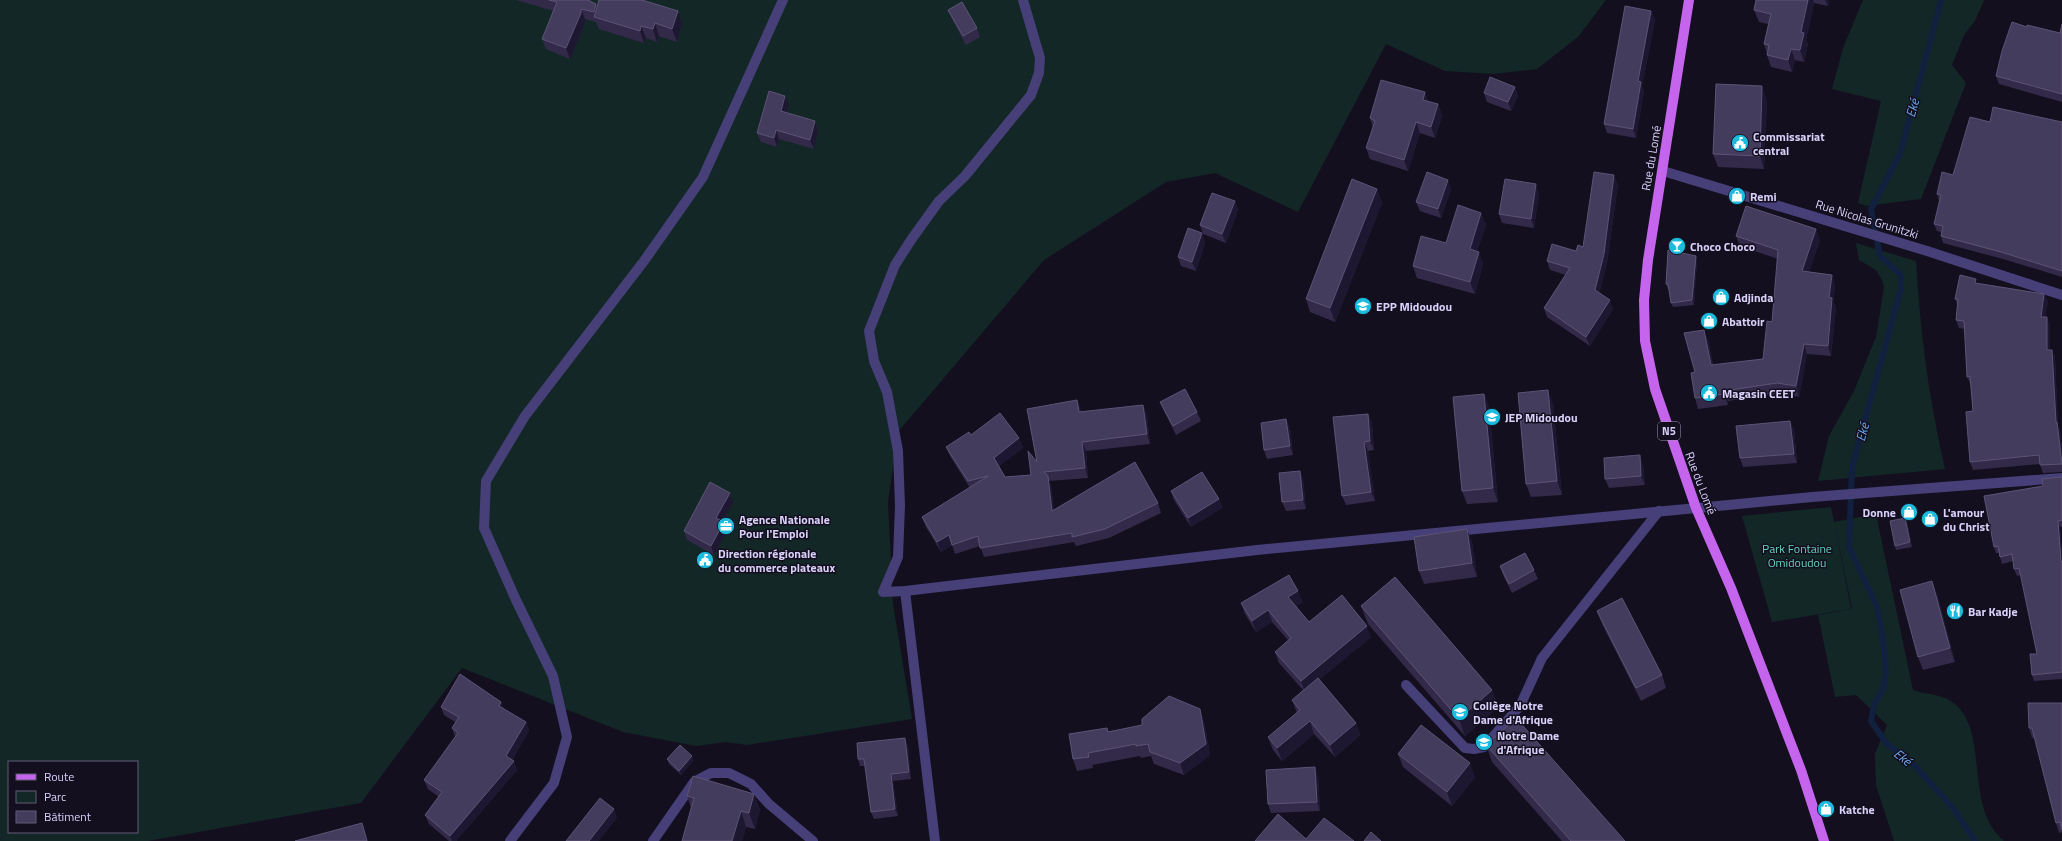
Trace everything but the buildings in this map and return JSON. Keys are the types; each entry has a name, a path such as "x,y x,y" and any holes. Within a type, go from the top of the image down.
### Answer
{"main road":[{"name":"Rue du Lomé","path":"1690,0 1648,260 1644,300 1645,341 1655,390 1696,508 1731,588 1800,770 1824,841"}],"street":[{"path":"510,841 554,783 567,737 553,676 516,600 484,528 486,481 525,416 644,262 703,177 783,0"},
{"path":"1023,0 1040,58 1039,74 1031,95 965,176 939,201 911,240 895,265 869,331 874,361 887,392 898,451 900,506 898,557 883,592 905,591 1257,550 1828,495 2062,478"},
{"name":"Rue Nicolas Grunitzki","path":"1663,171 2062,295"},
{"path":"1406,685 1465,748 1474,749 1484,747 1520,706 1542,658 1659,512"},
{"path":"905,591 935,841"},
{"path":"653,841 694,782 711,773 729,773 750,784 769,804 813,841"}],"green space":[{"path":"0,0 1606,0 1578,37 1537,69 1494,74 1445,71 1386,44 1298,212 1215,173 1166,182 1044,260 898,432 888,502 893,604 912,719 747,745 726,742 696,746 623,732 462,668 361,803 148,841 0,841"},
{"path":"1863,0 1984,0 1975,21 1964,35 1952,65 1966,83 1921,199 1866,206 1858,203 1881,101 1832,89 1843,48"},
{"path":"1856,243 1916,261 1926,365 1934,417 1945,469 1818,481 1829,436 1854,391 1876,337 1884,287 1876,270 1859,260"},
{"name":"Park Fontaine Omidoudou","path":"1831,507 1834,522 1876,514 1913,690 1945,698 1962,712 1970,728 1983,807 1991,826 2004,841 1894,841 1876,785 1875,754 1887,725 1856,695 1835,697 1818,615 1852,609 1835,525 1851,609 1772,622 1742,516"}],"waterway":[{"name":"Eké","path":"1941,0 1900,154 1871,209 1880,256 1901,275 1901,289 1852,467 1849,547 1877,607 1883,640 1886,673 1883,689 1874,705 1871,721 1887,744 1914,765 1953,808 1975,841"}],"place":[{"name":"Commissariat central","path":"1740,143"},
{"name":"Remi","path":"1737,196"},
{"name":"Choco Choco","path":"1677,246"},
{"name":"Adjinda","path":"1721,297"},
{"name":"EPP Midoudou","path":"1363,306"},
{"name":"Abattoir","path":"1709,321"},
{"name":"Magasin CEET","path":"1709,393"},
{"name":"JEP Midoudou","path":"1492,417"},
{"name":"Donne","path":"1909,512"},
{"name":"L'amour du Christ","path":"1930,519"},
{"name":"Agence Nationale Pour l'Emploi","path":"726,526"},
{"name":"Direction régionale du commerce plateaux","path":"705,560"},
{"name":"Bar Kadje","path":"1955,611"},
{"name":"Collège Notre Dame d'Afrique","path":"1460,712"},
{"name":"Notre Dame d'Afrique","path":"1484,742"},
{"name":"Katche","path":"1826,809"}]}
